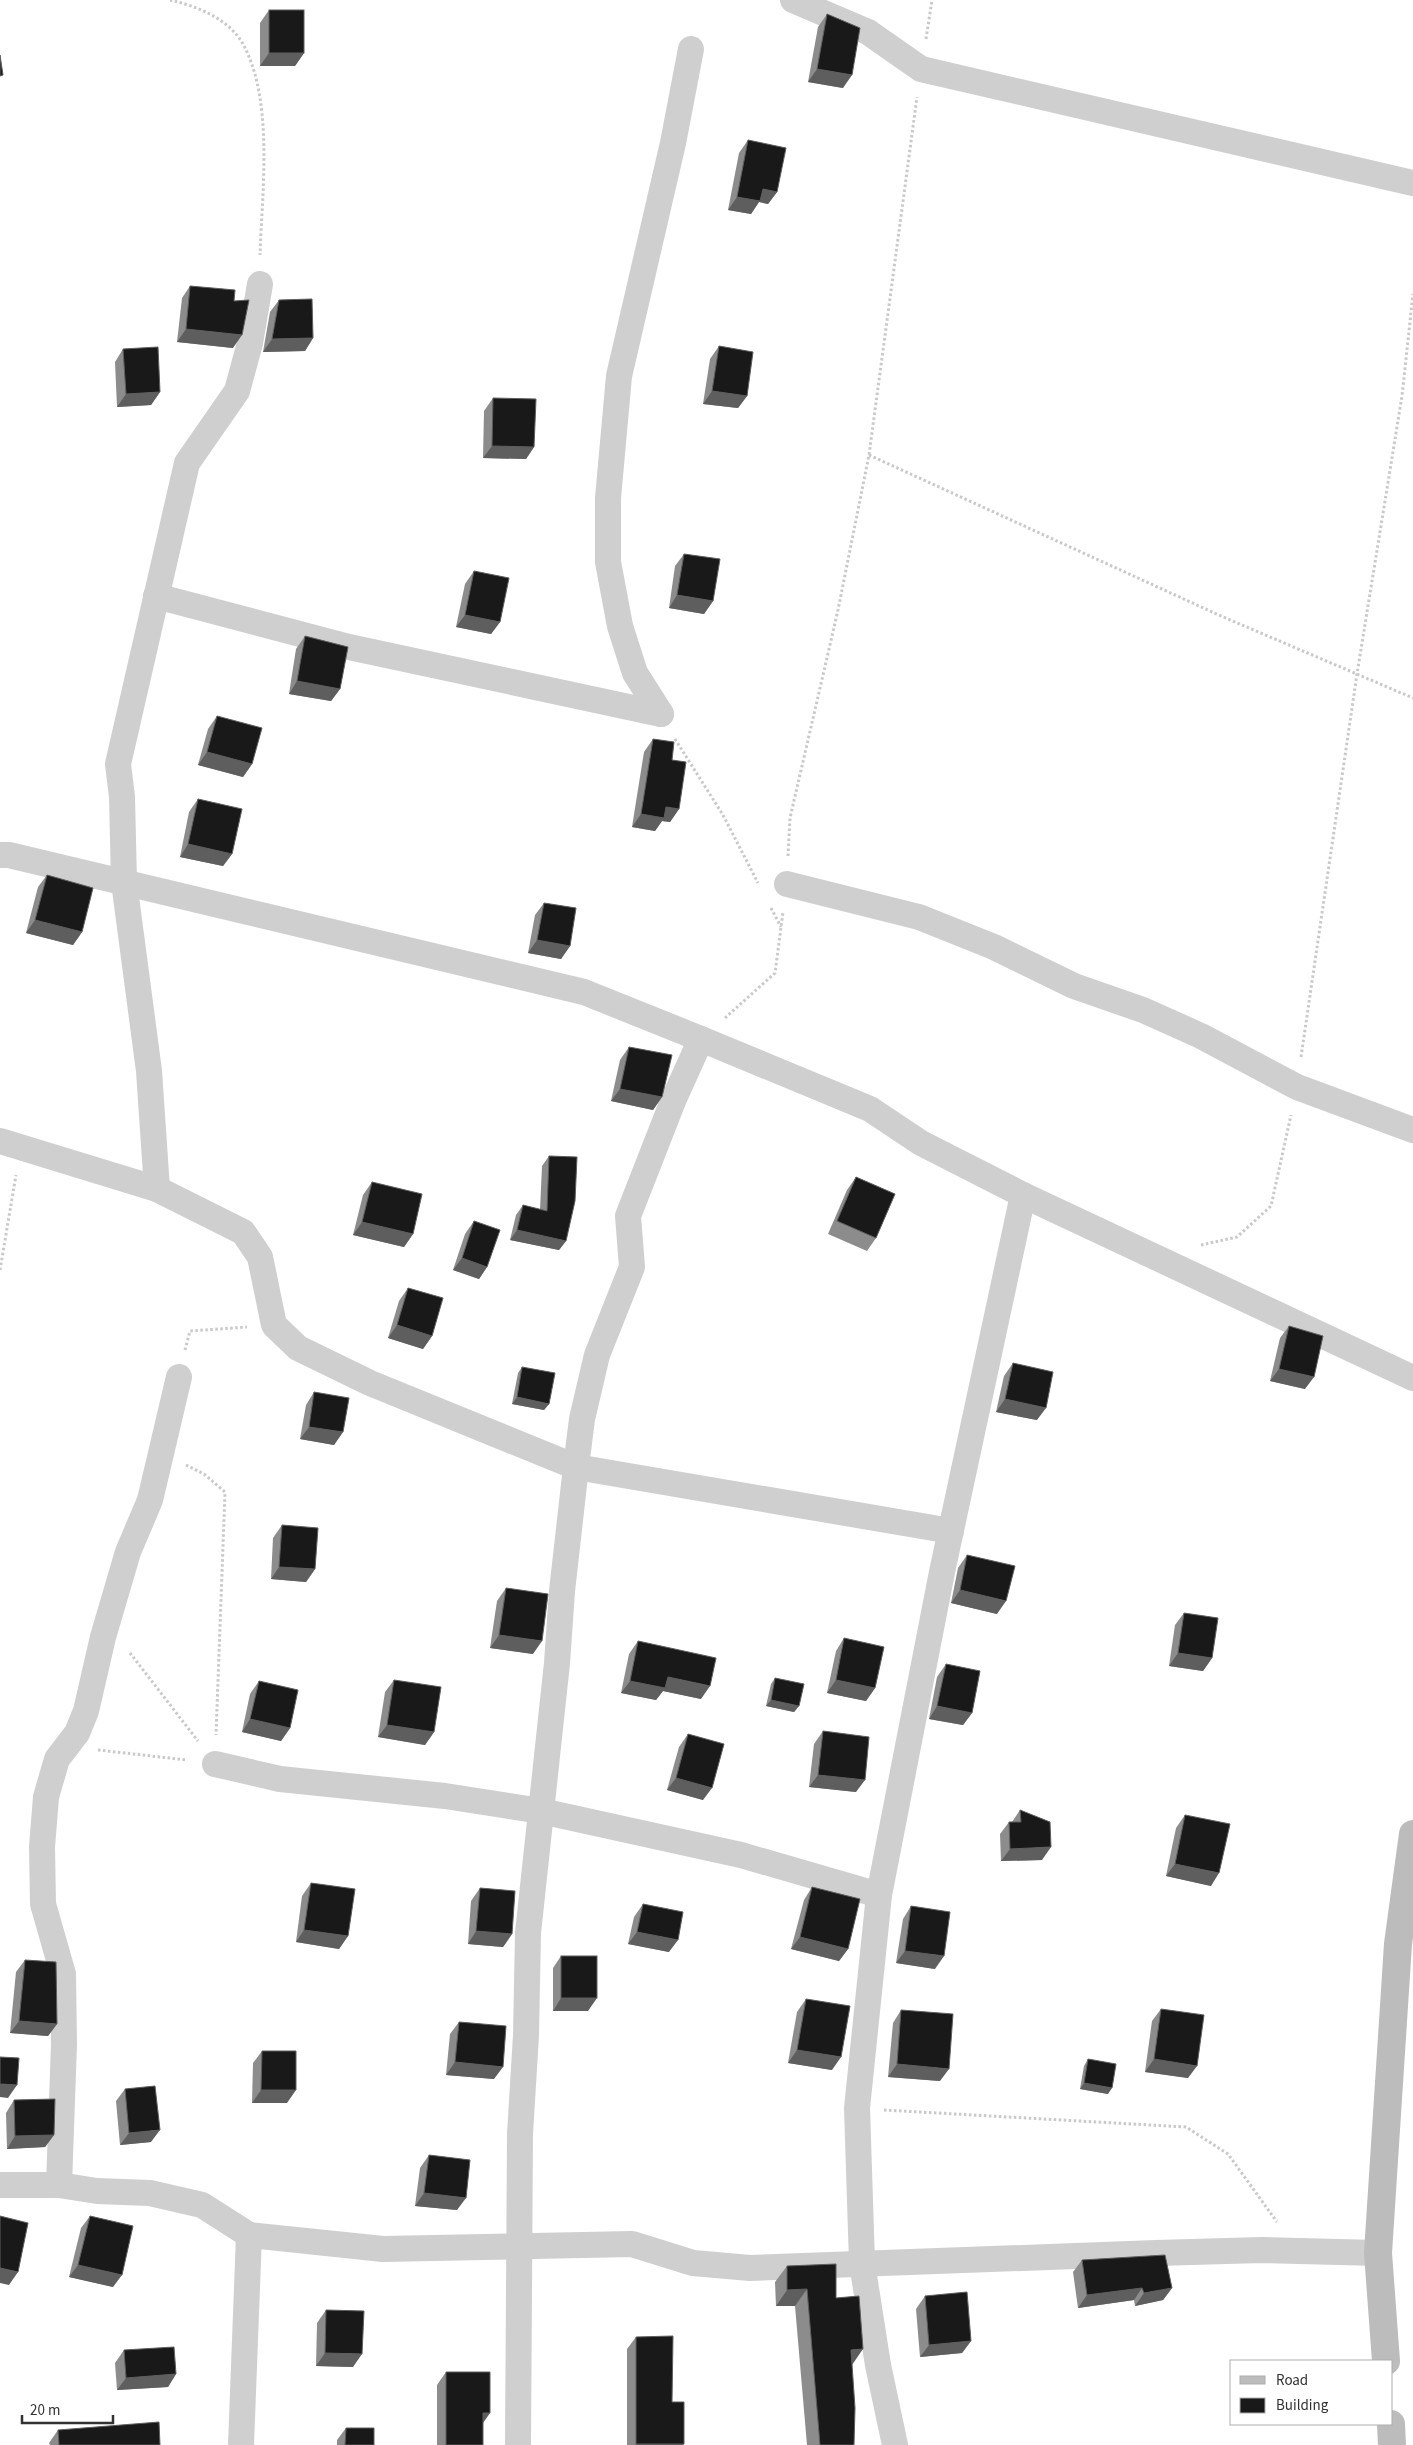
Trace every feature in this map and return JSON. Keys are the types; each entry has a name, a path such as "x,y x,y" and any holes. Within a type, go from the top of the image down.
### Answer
{"main road":[{"path":"1386,2360 1378,2253 1398,1944 1413,1834"},
{"path":"1390,2425 1392,2445"}],"street":[{"path":"793,0 868,32 921,69 1413,183"},
{"path":"661,714 635,673 620,626 608,562 608,498 619,376 672,143 691,49"},
{"path":"157,1189 149,1071 124,882 122,796 118,764 186,463 237,391 250,343 260,284"},
{"path":"156,596 349,647 661,714"},
{"path":"0,855 9,855 584,992 702,1038 870,1109 921,1143 1023,1195 1413,1378"},
{"path":"787,884 919,917 994,947 1074,986 1144,1010 1201,1036 1297,1087 1413,1130"},
{"path":"518,2445 520,2134 526,2035 528,1933 582,1419 597,1355 632,1267 628,1216 669,1110 702,1038"},
{"path":"10,1144 157,1189 242,1232 260,1258 274,1325 298,1348 370,1383 576,1467 951,1530"},
{"path":"895,2445 878,2365 862,2263 857,2108 878,1895 951,1530 1023,1195"},
{"path":"59,2185 64,2044 63,1974 43,1904 42,1847 46,1797 57,1759 77,1733 86,1711 107,1623 128,1552 150,1500 179,1377"},
{"path":"215,1764 280,1779 445,1796 541,1811 741,1855 878,1895"},
{"path":"0,2186 59,2185 97,2191 150,2193 202,2205 249,2235 383,2249 520,2244 632,2244 693,2263 750,2268 1156,2253 1298,2251 1378,2253"},
{"path":"241,2445 249,2235"}],"path":[{"path":"170,0 192,5 223,22 243,43 252,66 263,113 260,284"},
{"path":"702,1038 775,973 787,884 790,818 838,610 869,455 932,0"},
{"path":"1200,1246 1237,1237 1271,1206 1297,1087 1357,674 1402,396 1413,294"},
{"path":"869,455 1221,616 1413,698"},
{"path":"661,714 723,815 759,884"},
{"path":"768,902 781,928"},
{"path":"0,1270 10,1144"},
{"path":"179,1377 190,1331 274,1325"},
{"path":"162,1452 204,1474 225,1492 215,1764"},
{"path":"107,1623 215,1764"},
{"path":"66,1747 215,1764"},
{"path":"857,2108 1186,2127 1228,2154 1298,2251"}],"building":[{"path":"269,10 304,10 304,53 269,53"},
{"path":"827,14 860,28 852,75 817,69"},
{"path":"0,55 3,75 0,76"},
{"path":"748,140 786,148 777,192 763,189 760,201 737,197"},
{"path":"190,286 235,290 234,301 249,300 242,335 186,329"},
{"path":"312,299 313,338 272,339 279,300"},
{"path":"719,346 753,352 747,396 712,391"},
{"path":"158,347 160,392 126,394 123,349"},
{"path":"493,398 536,399 534,447 492,446"},
{"path":"684,554 720,559 713,601 677,595"},
{"path":"474,571 509,578 500,622 465,615"},
{"path":"305,636 348,647 340,689 297,681"},
{"path":"217,716 262,728 252,764 207,752"},
{"path":"653,739 674,742 672,760 686,762 679,809 666,807 664,818 641,814"},
{"path":"198,799 242,809 232,854 188,844"},
{"path":"47,875 93,888 82,932 35,920"},
{"path":"544,903 576,908 570,946 537,940"},
{"path":"629,1047 672,1055 662,1097 620,1089"},
{"path":"549,1156 577,1157 575,1201 566,1241 517,1230 523,1205 547,1211"},
{"path":"856,1177 895,1194 876,1238 837,1221"},
{"path":"372,1182 422,1194 413,1234 362,1222"},
{"path":"474,1221 500,1230 487,1267 462,1258"},
{"path":"408,1288 443,1298 432,1336 397,1325"},
{"path":"1289,1326 1323,1336 1314,1377 1279,1369"},
{"path":"1013,1363 1053,1372 1046,1408 1005,1399"},
{"path":"522,1367 555,1373 549,1404 517,1397"},
{"path":"314,1392 349,1398 343,1432 309,1427"},
{"path":"282,1525 318,1528 315,1569 279,1567"},
{"path":"967,1555 1015,1566 1006,1601 960,1590"},
{"path":"506,1588 548,1594 542,1641 499,1635"},
{"path":"1184,1613 1218,1618 1212,1658 1178,1653"},
{"path":"844,1638 884,1647 875,1688 836,1680"},
{"path":"638,1641 716,1658 710,1686 668,1677 665,1688 630,1681"},
{"path":"946,1664 980,1671 972,1713 937,1706"},
{"path":"775,1678 804,1684 799,1706 771,1700"},
{"path":"394,1680 441,1687 434,1732 387,1725"},
{"path":"259,1681 298,1690 290,1728 250,1719"},
{"path":"823,1731 869,1737 865,1780 818,1775"},
{"path":"688,1734 724,1744 712,1788 676,1778"},
{"path":"1020,1810 1050,1822 1051,1847 1010,1849 1009,1822 1021,1822"},
{"path":"1185,1815 1230,1824 1219,1873 1175,1864"},
{"path":"311,1883 355,1889 348,1936 304,1930"},
{"path":"812,1887 860,1899 848,1949 800,1937"},
{"path":"480,1888 515,1891 512,1934 476,1931"},
{"path":"643,1904 683,1912 678,1940 637,1932"},
{"path":"911,1906 950,1912 944,1956 905,1951"},
{"path":"561,1956 597,1956 597,1998 561,1998"},
{"path":"25,1960 56,1962 57,2024 19,2021"},
{"path":"806,1999 850,2006 841,2057 797,2050"},
{"path":"1161,2009 1204,2015 1197,2066 1154,2059"},
{"path":"901,2010 953,2014 949,2069 897,2064"},
{"path":"459,2022 506,2026 503,2067 455,2062"},
{"path":"262,2051 296,2051 296,2090 261,2090"},
{"path":"0,2057 19,2058 17,2085 0,2084"},
{"path":"1088,2059 1116,2064 1112,2088 1084,2083"},
{"path":"155,2086 160,2130 129,2133 125,2089"},
{"path":"55,2099 54,2135 15,2136 14,2100"},
{"path":"429,2155 470,2160 466,2198 424,2193"},
{"path":"0,2216 28,2223 18,2272 0,2268"},
{"path":"90,2216 133,2226 122,2275 78,2265"},
{"path":"1165,2255 1172,2288 1144,2293 1142,2288 1087,2295 1082,2260"},
{"path":"836,2264 836,2298 859,2296 863,2349 851,2350 855,2408 854,2445 820,2445 807,2289 787,2290 787,2266"},
{"path":"967,2292 971,2341 929,2345 925,2296"},
{"path":"326,2310 364,2311 362,2354 325,2353"},
{"path":"673,2336 672,2402 684,2402 684,2444 636,2444 636,2337"},
{"path":"174,2347 176,2374 126,2378 124,2350"},
{"path":"446,2372 490,2372 490,2413 483,2413 483,2445 446,2445"},
{"path":"159,2422 160,2445 59,2445 58,2430"},
{"path":"346,2428 374,2428 374,2445 345,2445"}]}
